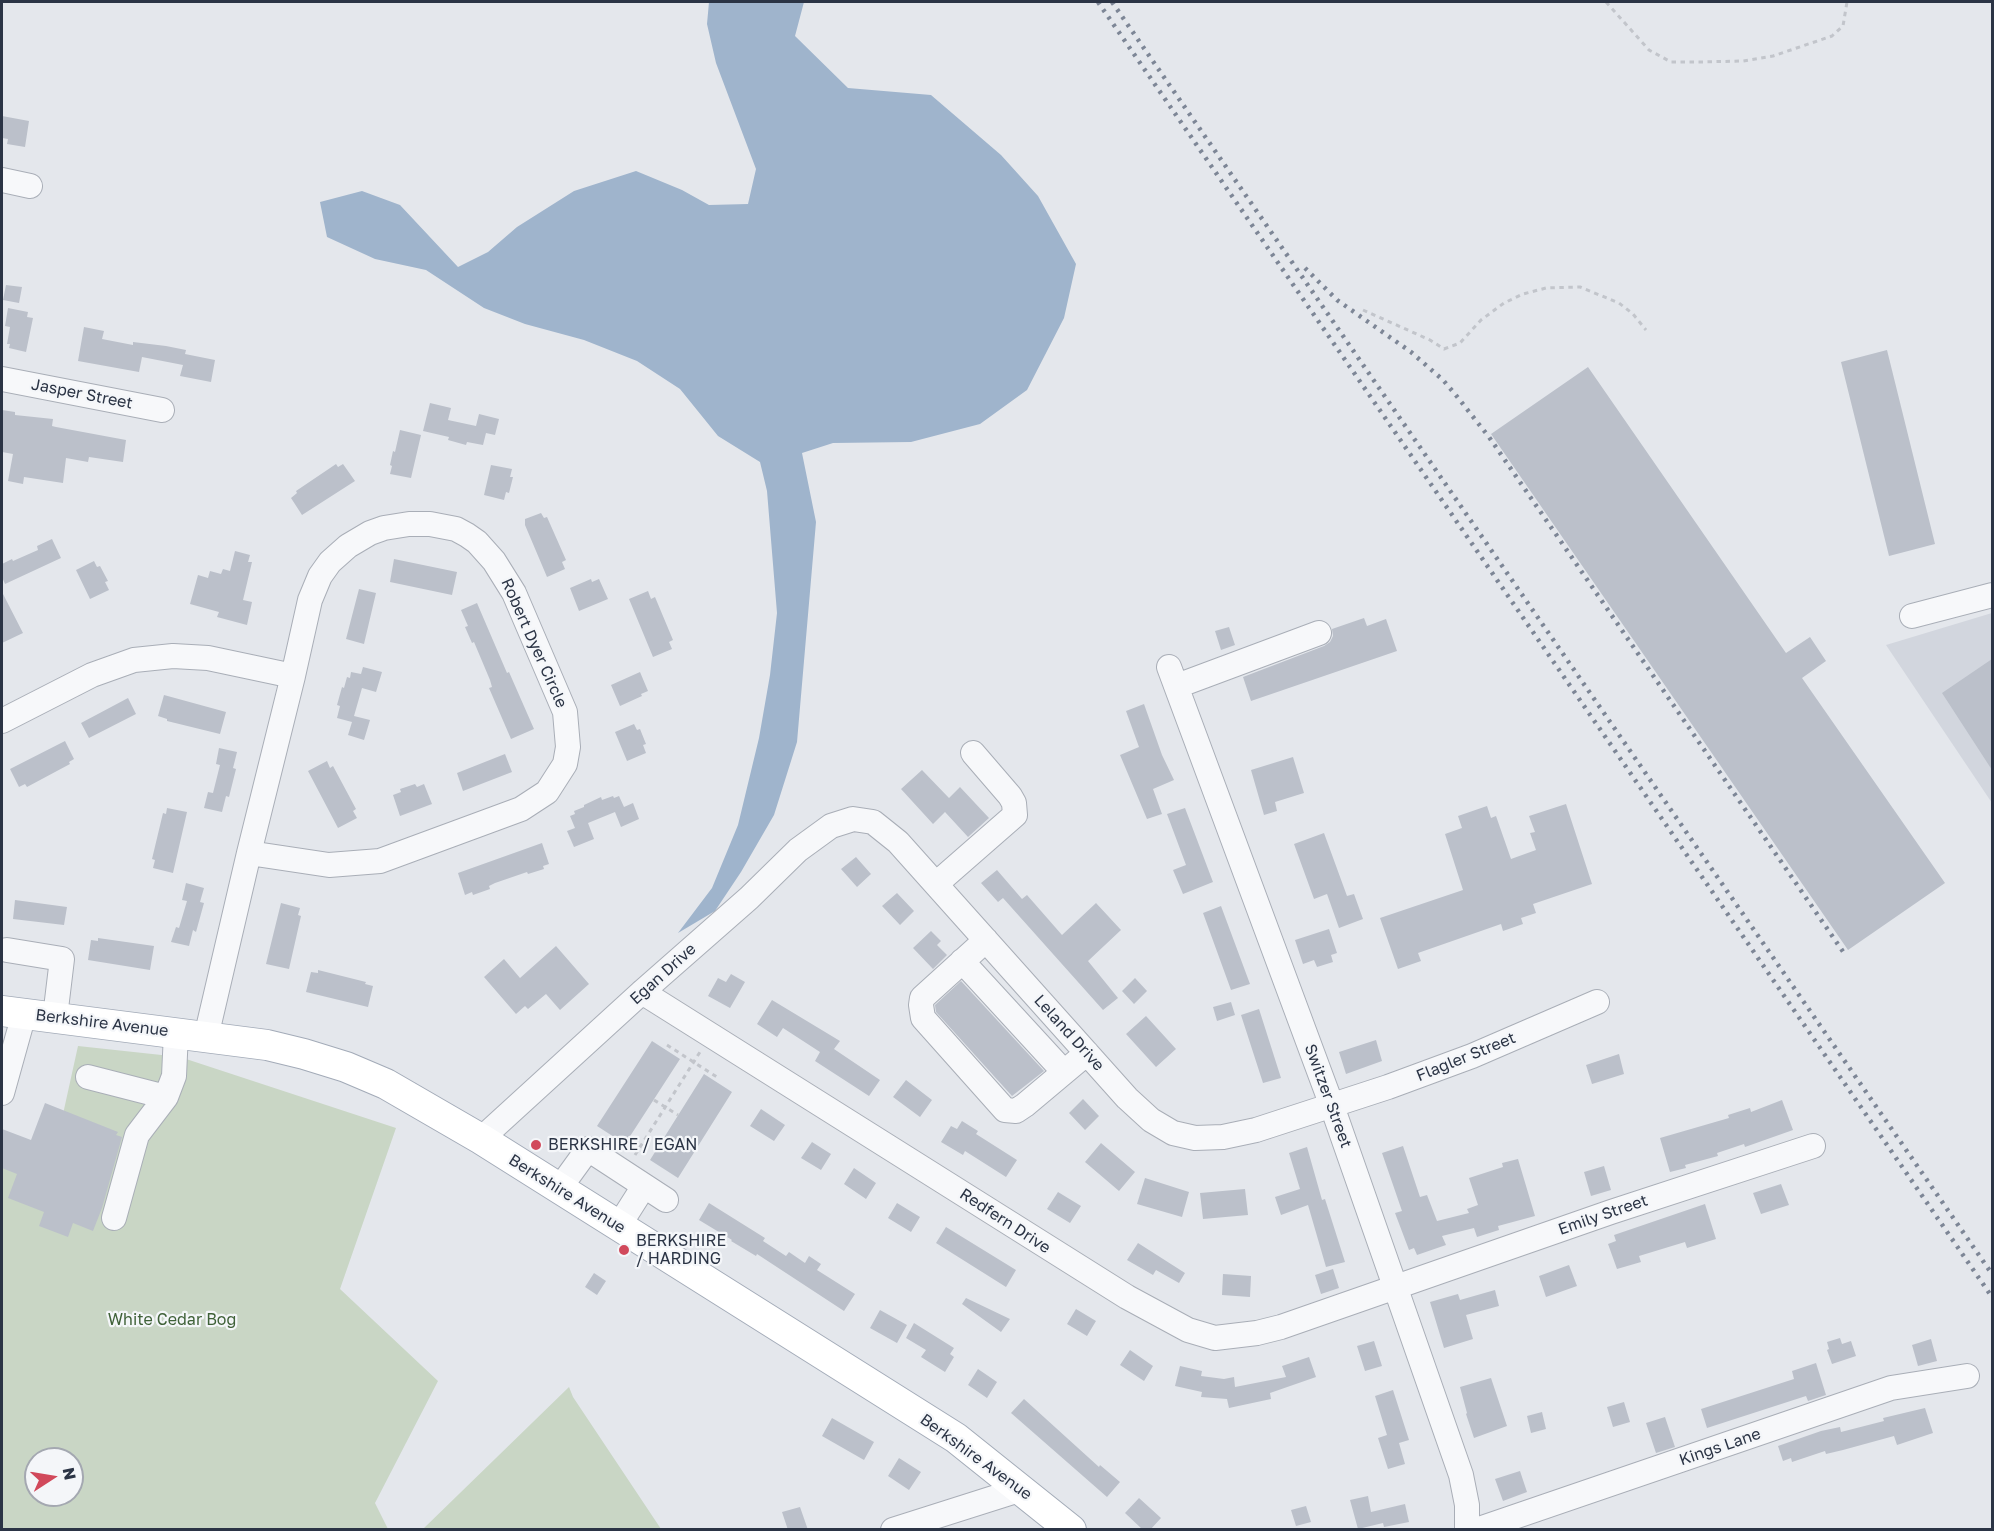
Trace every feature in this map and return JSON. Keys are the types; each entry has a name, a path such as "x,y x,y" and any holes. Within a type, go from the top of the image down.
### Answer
{"main road":[{"name":"Berkshire Avenue","path":"13,1012 267,1045 346,1067 386,1084 481,1140 956,1438 1022,1489 1062,1527"}],"street":[{"path":"2,180 30,186"},
{"name":"Jasper Street","path":"2,379 162,410"},
{"name":"Robert Dyer Circle","path":"206,1037 249,853 293,676 310,600 320,576 339,554 357,539 398,525 430,524 456,529 472,538 486,551 514,593 565,712 568,747 565,764 547,792 521,809 380,861 329,865 249,853"},
{"path":"1912,616 1992,596"},
{"name":"Switzer Street","path":"1319,633 1173,677 1332,1106 1461,1475 1467,1505 1467,1530"},
{"path":"2,721 92,675 134,660 173,656 208,658 293,676"},
{"path":"936,884 1015,815 1014,803 1010,796 973,753"},
{"name":"Leland Drive","path":"853,819 873,822 898,842 1127,1098 1150,1120 1173,1133 1184,1136 1223,1137 1256,1130 1332,1106"},
{"name":"Egan Drive","path":"481,1140 642,992 749,898 798,850 831,826 853,819"},
{"path":"986,940 922,998 921,1005 923,1017 1005,1110 1016,1111 1087,1053"},
{"path":"7,950 62,959 55,1017"},
{"path":"962,961 1064,1072"},
{"name":"Redfern Drive","path":"642,992 1069,1262 1188,1330 1215,1338 1257,1333 1395,1288"},
{"name":"Flagler Street","path":"1332,1106 1472,1056 1597,1002"},
{"path":"2,1093 13,1012"},
{"path":"114,1218 137,1135 166,1097 174,1076 176,1033"},
{"path":"88,1077 166,1097"},
{"name":"Emily Street","path":"1395,1288 1611,1212 1813,1146"},
{"path":"559,1189 588,1149 666,1200"},
{"path":"618,1227 644,1186"},
{"name":"Kings Lane","path":"1476,1530 1891,1388 1967,1377"},
{"path":"893,1530 1022,1489"}],"path":[{"path":"1606,2 1649,50 1671,62 1743,62 1773,56 1832,36 1843,26 1847,2"},
{"path":"1363,310 1420,335 1444,349 1460,343 1481,320 1504,303 1523,294 1546,288 1580,287 1619,303 1633,314 1646,330"},
{"path":"634,1156 711,1035"},
{"path":"667,1045 720,1079"},
{"path":"654,1100 678,1115"}],"shaded area":[{"path":"1992,613 1992,803 1886,645"}],"green space":[{"name":"White Cedar Bog","path":"78,1046 180,1057 396,1128 340,1289 438,1381 375,1503 388,1529 2,1529 2,1155 52,1164"},
{"path":"569,1387 573,1397 661,1529 423,1529"}],"water":[{"path":"709,2 804,2 795,36 848,88 931,95 1001,155 1038,196 1076,264 1064,318 1027,390 980,424 911,442 833,443 802,453 816,522 797,742 774,815 741,872 715,911 678,933 712,888 738,825 759,738 770,675 777,613 767,491 760,462 718,436 680,389 637,361 584,340 525,324 484,308 426,270 375,259 327,237 320,202 362,191 400,205 458,267 488,252 517,227 574,191 636,171 682,190 709,205 748,204 756,169 716,63 707,24"}],"building":[{"path":"2,116 29,121 25,147 7,144 8,139 2,138"},
{"path":"6,285 22,287 19,303 3,300"},
{"path":"8,308 28,312 27,317 33,318 26,352 9,348 10,344 7,344 10,327 5,326"},
{"path":"84,327 104,331 102,339 133,345 133,342 166,346 186,350 185,354 215,360 211,382 180,376 183,365 142,357 139,372 78,361"},
{"path":"1887,350 1935,544 1889,556 1841,362"},
{"path":"1588,367 1786,653 1810,637 1826,661 1802,678 1945,883 1848,950 1491,434"},
{"path":"430,403 451,408 448,420 476,426 479,414 499,419 495,435 486,433 483,445 467,442 466,445 448,440 449,437 423,431"},
{"path":"2,410 15,412 15,415 53,419 52,426 56,427 126,440 123,462 89,457 88,462 66,458 63,483 24,477 23,484 8,481 13,454 2,452"},
{"path":"400,430 421,435 411,478 390,474 393,451 395,452"},
{"path":"336,464 338,467 343,464 355,481 302,515 291,498 297,493 296,491"},
{"path":"491,465 512,469 510,477 513,477 509,493 506,492 504,500 484,495"},
{"path":"541,513 544,518 547,517 566,560 562,562 565,569 547,577 525,525 525,519"},
{"path":"52,539 61,558 5,584 2,577 2,564 38,550 37,546"},
{"path":"235,551 250,555 248,562 252,562 243,600 252,602 247,625 217,617 219,612 190,604 198,575 208,578 210,571 221,574 223,569 230,571"},
{"path":"394,559 457,572 452,595 390,582"},
{"path":"94,561 97,567 100,566 108,581 105,582 109,590 90,599 76,570"},
{"path":"591,579 592,582 599,579 608,599 579,611 570,588"},
{"path":"359,589 376,593 364,644 346,639"},
{"path":"648,591 651,599 655,597 673,640 669,642 672,649 653,657 629,599"},
{"path":"2,592 23,633 2,643"},
{"path":"477,603 534,729 511,739 489,688 492,687 490,680 465,627 468,626 461,610"},
{"path":"1364,618 1367,626 1386,619 1397,651 1251,701 1243,677 1324,646 1333,636 1332,629"},
{"path":"1229,627 1235,645 1221,650 1215,631"},
{"path":"1992,659 1992,770 1942,693"},
{"path":"363,667 382,672 376,692 362,688 354,716 370,720 364,740 348,735 352,722 337,718 340,706 337,705 347,677 350,678 351,672 361,674"},
{"path":"640,672 648,691 620,706 611,685"},
{"path":"164,695 226,712 220,734 167,721 158,716"},
{"path":"128,698 136,714 89,738 81,723"},
{"path":"1144,704 1162,755 1174,780 1153,789 1162,814 1147,819 1120,755 1139,747 1126,711"},
{"path":"634,724 637,730 640,729 646,744 643,745 646,753 627,761 615,732"},
{"path":"65,741 74,759 69,762 70,764 27,787 25,784 19,787 10,769"},
{"path":"219,748 237,752 233,768 236,769 229,797 226,796 222,812 204,808 208,792 213,793 220,765 216,764"},
{"path":"505,754 512,772 463,791 457,773"},
{"path":"1293,757 1304,793 1275,802 1277,811 1264,815 1251,770"},
{"path":"327,761 330,768 333,766 356,809 353,811 357,818 338,828 308,771"},
{"path":"922,770 949,798 960,787 989,818 968,837 945,812 933,824 901,789"},
{"path":"415,784 417,787 424,784 432,804 400,816 393,795 401,792 400,789"},
{"path":"613,796 614,798 619,796 624,807 633,803 639,819 621,827 615,812 588,823 594,839 574,847 567,831 575,828 570,816 575,814 574,811 601,797 602,800"},
{"path":"1566,804 1592,884 1533,904 1536,913 1521,918 1523,924 1503,931 1501,924 1418,953 1421,961 1398,969 1380,918 1463,890 1445,834 1462,828 1458,816 1487,806 1491,818 1496,816 1511,859 1536,850 1530,833 1535,832 1529,816"},
{"path":"167,808 187,812 173,873 153,868 155,860 152,859 163,813 166,814"},
{"path":"1185,808 1213,882 1183,894 1173,870 1186,865 1167,814"},
{"path":"1324,833 1347,896 1354,894 1363,919 1339,928 1327,894 1314,899 1294,844"},
{"path":"542,843 549,864 543,866 544,869 495,883 489,886 490,889 473,895 472,892 465,895 458,873"},
{"path":"856,857 871,874 857,887 841,869"},
{"path":"997,870 1022,899 1027,895 1062,935 1096,903 1121,930 1088,961 1118,998 1103,1010 1003,898 998,902 981,883"},
{"path":"186,883 204,888 200,902 204,903 196,932 193,930 189,946 171,942 176,927 179,928 187,901 182,900"},
{"path":"897,893 914,911 900,925 882,906"},
{"path":"15,900 67,907 64,925 13,919"},
{"path":"281,903 300,908 298,915 301,916 289,969 266,964"},
{"path":"1221,906 1250,984 1231,990 1203,913"},
{"path":"1329,929 1337,953 1331,955 1333,962 1317,967 1314,960 1303,964 1295,940"},
{"path":"931,931 941,941 937,945 947,955 933,969 913,948"},
{"path":"98,938 154,946 150,970 88,960 91,940 98,941"},
{"path":"556,946 589,984 560,1010 546,994 528,1009 525,1006 516,1014 484,977 504,959 520,978"},
{"path":"318,970 366,982 365,984 373,986 368,1007 306,992 311,972 318,973"},
{"path":"731,974 745,982 730,1008 708,996 718,978 726,982"},
{"path":"1135,978 1147,991 1134,1004 1122,991"},
{"path":"961,981 1044,1071 1012,1096 936,1012 935,1005"},
{"path":"772,1000 840,1041 834,1049 880,1080 869,1096 815,1061 820,1052 783,1028 777,1037 757,1024"},
{"path":"1231,1002 1235,1015 1217,1021 1213,1007"},
{"path":"1259,1009 1281,1078 1263,1083 1241,1015"},
{"path":"1146,1016 1176,1049 1156,1067 1126,1034"},
{"path":"1376,1040 1382,1061 1346,1074 1339,1052"},
{"path":"652,1041 680,1059 625,1144 597,1126"},
{"path":"1619,1054 1624,1074 1592,1084 1586,1065"},
{"path":"704,1074 732,1092 678,1178 650,1160"},
{"path":"906,1080 932,1100 920,1117 893,1097"},
{"path":"1083,1099 1099,1116 1085,1130 1069,1113"},
{"path":"1782,1100 1793,1130 1745,1147 1744,1144 1717,1153 1718,1156 1685,1165 1686,1168 1670,1172 1660,1138 1729,1118 1728,1115 1750,1108 1751,1112"},
{"path":"45,1103 118,1132 116,1135 122,1137 102,1208 93,1231 73,1223 68,1237 39,1226 44,1212 8,1198 17,1174 2,1168 2,1129 31,1140"},
{"path":"761,1109 785,1125 774,1141 750,1126"},
{"path":"962,1121 978,1131 976,1134 1017,1160 1006,1177 965,1151 963,1155 941,1142 951,1126 957,1129"},
{"path":"812,1142 831,1154 821,1170 801,1158"},
{"path":"1101,1143 1135,1172 1119,1191 1085,1162"},
{"path":"1403,1146 1420,1197 1427,1195 1437,1221 1469,1213 1467,1209 1478,1205 1469,1178 1503,1167 1502,1163 1518,1159 1535,1216 1498,1226 1499,1230 1477,1237 1474,1228 1442,1236 1446,1245 1417,1255 1414,1248 1409,1250 1395,1213 1402,1211 1382,1153"},
{"path":"1307,1147 1322,1200 1325,1199 1345,1262 1326,1267 1308,1205 1281,1215 1275,1197 1300,1189 1289,1153"},
{"path":"1604,1166 1611,1190 1591,1196 1584,1172"},
{"path":"854,1168 876,1183 866,1199 844,1184"},
{"path":"1145,1178 1189,1192 1182,1217 1137,1204"},
{"path":"1781,1184 1789,1205 1761,1214 1753,1193"},
{"path":"1245,1189 1248,1215 1203,1219 1200,1193"},
{"path":"1058,1192 1081,1206 1070,1223 1047,1209"},
{"path":"709,1203 765,1238 763,1241 786,1256 789,1252 805,1263 809,1256 821,1264 817,1270 855,1294 844,1311 757,1254 756,1256 699,1220"},
{"path":"897,1203 920,1217 911,1232 888,1218"},
{"path":"1705,1204 1716,1239 1687,1248 1685,1242 1639,1256 1641,1262 1617,1269 1608,1244 1616,1241 1614,1235"},
{"path":"946,1227 1016,1270 1006,1287 936,1243"},
{"path":"1138,1243 1185,1273 1179,1283 1156,1270 1153,1275 1127,1260"},
{"path":"1569,1265 1577,1286 1546,1297 1539,1276"},
{"path":"1333,1269 1339,1288 1321,1294 1315,1275"},
{"path":"594,1273 606,1281 597,1295 585,1287"},
{"path":"1223,1274 1251,1276 1250,1297 1222,1295"},
{"path":"1495,1290 1499,1306 1466,1315 1473,1339 1444,1348 1430,1302 1458,1294 1460,1300"},
{"path":"966,1298 1010,1319 1001,1332 962,1304"},
{"path":"1076,1309 1096,1321 1087,1336 1067,1324"},
{"path":"880,1310 907,1325 897,1343 870,1328"},
{"path":"914,1323 954,1348 950,1354 954,1357 945,1372 921,1357 926,1350 906,1338"},
{"path":"1840,1338 1842,1344 1851,1341 1856,1356 1832,1364 1827,1342"},
{"path":"1931,1339 1937,1361 1918,1366 1912,1345"},
{"path":"1374,1341 1382,1366 1365,1371 1357,1346"},
{"path":"1130,1350 1153,1366 1144,1381 1120,1365"},
{"path":"1309,1357 1316,1377 1270,1393 1271,1399 1229,1408 1227,1399 1201,1397 1202,1392 1175,1386 1180,1366 1202,1371 1201,1376 1224,1379 1234,1377 1235,1387 1286,1377 1282,1366"},
{"path":"1816,1363 1826,1395 1808,1401 1806,1396 1707,1428 1701,1409 1794,1379 1792,1371"},
{"path":"978,1369 997,1382 987,1398 968,1385"},
{"path":"1491,1378 1507,1426 1474,1438 1460,1387"},
{"path":"1393,1390 1409,1440 1399,1443 1405,1464 1388,1469 1378,1438 1387,1435 1375,1396"},
{"path":"1024,1399 1099,1467 1100,1465 1120,1482 1107,1497 1011,1413"},
{"path":"1624,1402 1630,1422 1613,1427 1607,1407"},
{"path":"1925,1408 1933,1433 1897,1445 1894,1436 1826,1454 1825,1451 1792,1462 1791,1458 1783,1461 1778,1446 1821,1431 1840,1427 1841,1432 1884,1421 1883,1418"},
{"path":"1542,1412 1546,1429 1531,1433 1527,1416"},
{"path":"1665,1417 1675,1447 1656,1453 1646,1423"},
{"path":"832,1418 874,1442 864,1460 822,1436"},
{"path":"899,1458 921,1472 909,1490 888,1476"},
{"path":"1520,1471 1527,1492 1503,1501 1495,1479"},
{"path":"1368,1496 1371,1512 1405,1504 1409,1522 1384,1527 1383,1523 1358,1529 1350,1500"},
{"path":"1139,1498 1161,1518 1150,1530 1143,1530 1125,1513"},
{"path":"1306,1506 1311,1522 1296,1526 1291,1510"},
{"path":"800,1507 808,1530 788,1530 782,1512"}],"railway":[{"path":"1098,2 1992,1297"},
{"path":"1112,2 1992,1274"},
{"path":"1305,268 1337,300 1411,352 1443,380 1489,437 1846,956"}],"place":[{"name":"BERKSHIRE / EGAN","path":"536,1145"},
{"name":"BERKSHIRE / HARDING","path":"624,1250"}]}
